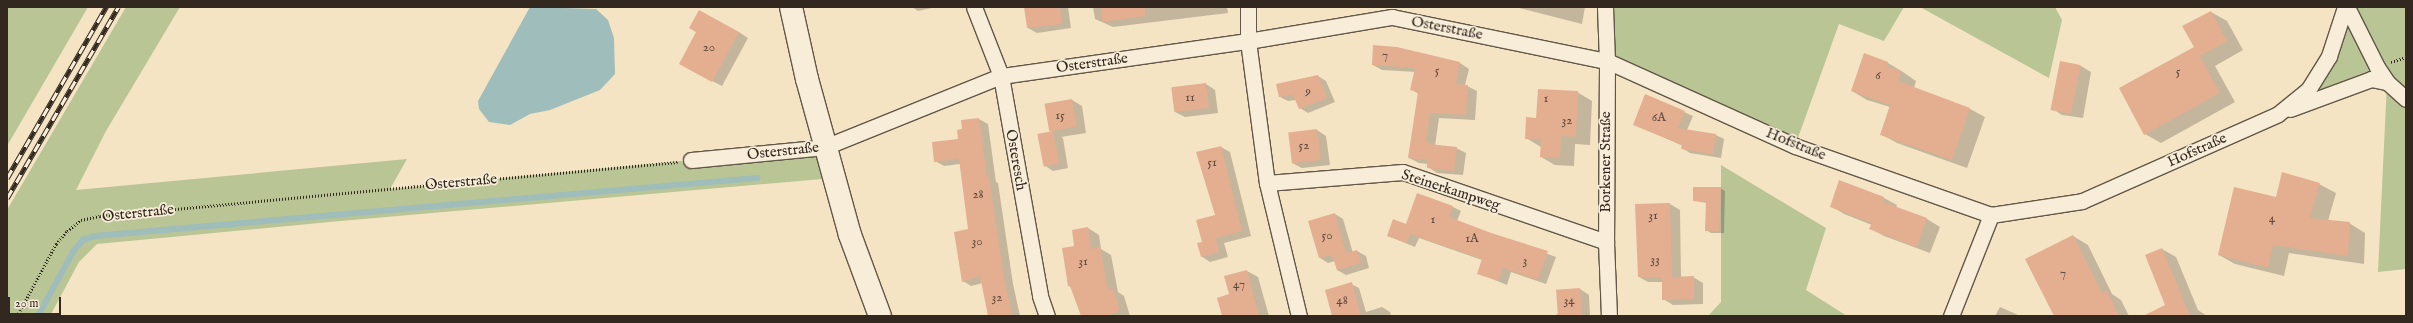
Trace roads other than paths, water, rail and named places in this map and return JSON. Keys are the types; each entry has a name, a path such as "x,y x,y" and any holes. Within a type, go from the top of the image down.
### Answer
{"street":[{"path":"791,7 825,147 850,235 880,316"},
{"name":"Osteresch","path":"974,7 1001,76 1040,296 1047,316"},
{"path":"1248,7 1248,41 1267,183 1299,316"},
{"name":"Borkener Straße","path":"1605,7 1607,60 1606,242 1608,316"},
{"path":"2346,7 2387,82 2406,99"},
{"name":"Hofstraße","path":"1607,60 1795,146 1991,215 2082,201 2278,114 2308,90 2329,56 2346,7"},
{"name":"Osterstraße","path":"691,160 825,147 1001,76 1248,41 1392,17 1607,60"},
{"path":"2278,114 2372,79 2387,82"},
{"name":"Steinerkampweg","path":"1267,183 1403,172 1606,242"},
{"path":"1951,316 1991,215"}],"water":[{"path":"530,7 596,9 608,20 614,38 615,74 600,90 550,110 530,114 510,125 489,122 479,109 478,101"}],"waterway":[{"path":"38,316 73,252 83,240 95,236 757,178"}],"railway":[{"path":"7,178 106,7"},
{"path":"7,198 118,7"}]}
